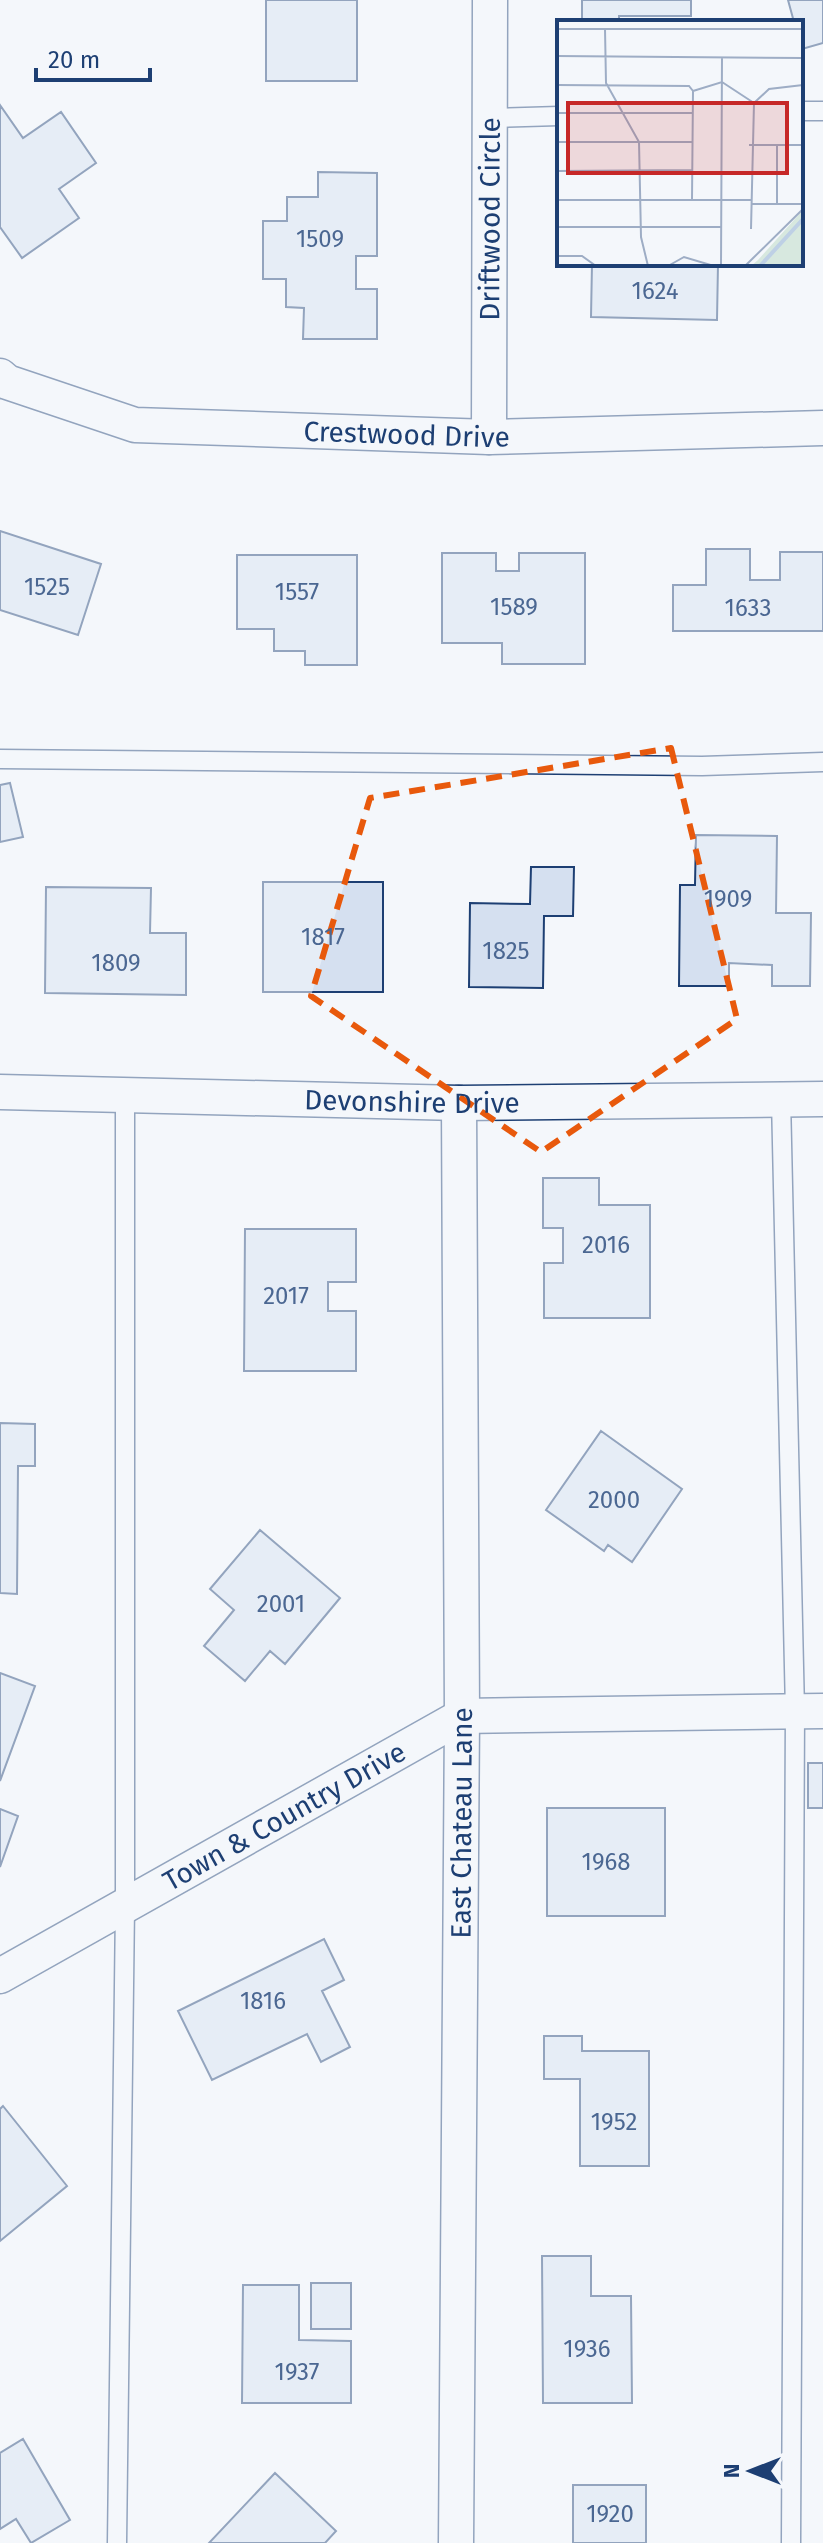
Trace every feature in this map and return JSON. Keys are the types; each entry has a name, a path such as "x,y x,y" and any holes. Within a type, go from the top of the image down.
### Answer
{"street":[{"name":"Driftwood Circle","path":"489,437 490,0"},
{"name":"Crestwood Drive","path":"2,384 135,425 489,437 823,428"},
{"name":"Devonshire Drive","path":"0,1092 459,1103 823,1099"},
{"name":"East Chateau Lane","path":"456,2543 462,1716 459,1103"},
{"name":"Town & Country Drive","path":"0,1976 462,1716 809,1711"}],"lane":[{"path":"490,118 557,116"},
{"path":"0,759 702,766 823,762"},
{"path":"117,2543 125,1906 125,1095"},
{"path":"781,1099 809,1711 791,2543"}],"highlighted area":[{"path":"671,748 737,1019 541,1152 311,996 370,798"}],"building":[{"path":"266,0 357,0 357,81 266,81"},
{"path":"582,0 691,0 691,16 619,16 619,20 582,20"},
{"path":"788,0 823,0 823,43 803,49 803,20 793,20"},
{"path":"0,105 23,138 61,112 96,163 59,189 79,218 22,258 0,227"},
{"path":"318,172 377,173 377,256 356,256 356,289 377,289 377,339 303,339 304,308 286,307 286,279 263,279 263,221 287,221 287,197 318,197"},
{"path":"592,266 718,266 717,320 591,317"},
{"path":"0,531 101,564 78,635 0,610"},
{"path":"706,549 750,549 750,580 780,580 780,552 823,552 823,631 673,631 673,585 706,585"},
{"path":"442,553 496,553 496,571 519,571 519,553 585,553 585,664 502,664 502,643 442,643"},
{"path":"237,555 357,555 357,665 305,665 305,651 274,651 274,629 237,629"},
{"path":"10,783 23,837 0,842 0,785"},
{"path":"696,835 777,836 776,913 811,913 810,986 772,986 772,965 729,963 729,986 679,986 680,885 695,885"},
{"path":"531,867 574,867 573,916 544,916 543,988 469,987 470,903 530,904"},
{"path":"263,882 383,882 383,992 263,992"},
{"path":"46,887 151,888 150,933 186,933 186,995 45,993"},
{"path":"543,1178 599,1178 599,1205 650,1205 650,1318 544,1318 544,1263 563,1263 563,1228 543,1228"},
{"path":"245,1229 356,1229 356,1282 328,1282 328,1311 356,1311 356,1371 244,1371"},
{"path":"0,1423 35,1424 35,1466 18,1466 17,1594 0,1593"},
{"path":"601,1431 682,1489 632,1562 608,1545 604,1551 546,1510"},
{"path":"260,1530 340,1598 285,1664 270,1651 245,1681 204,1646 234,1610 210,1589"},
{"path":"0,1673 35,1686 0,1781"},
{"path":"808,1763 823,1763 823,1808 808,1808"},
{"path":"547,1808 665,1808 665,1916 547,1916"},
{"path":"0,1809 18,1816 0,1867"},
{"path":"324,1939 344,1980 322,1991 350,2047 321,2062 307,2034 212,2080 178,2011"},
{"path":"544,2036 582,2036 582,2051 649,2051 649,2166 580,2166 580,2079 544,2079"},
{"path":"3,2106 67,2186 0,2241 0,2109"},
{"path":"542,2256 591,2256 591,2296 631,2296 632,2403 543,2403"},
{"path":"311,2283 351,2283 351,2329 311,2329"},
{"path":"243,2285 299,2285 299,2340 351,2341 351,2403 242,2403"},
{"path":"23,2439 70,2520 31,2543 16,2519 0,2529 0,2453"},
{"path":"275,2473 336,2531 325,2543 209,2543"},
{"path":"573,2485 646,2485 646,2543 573,2543"}]}
